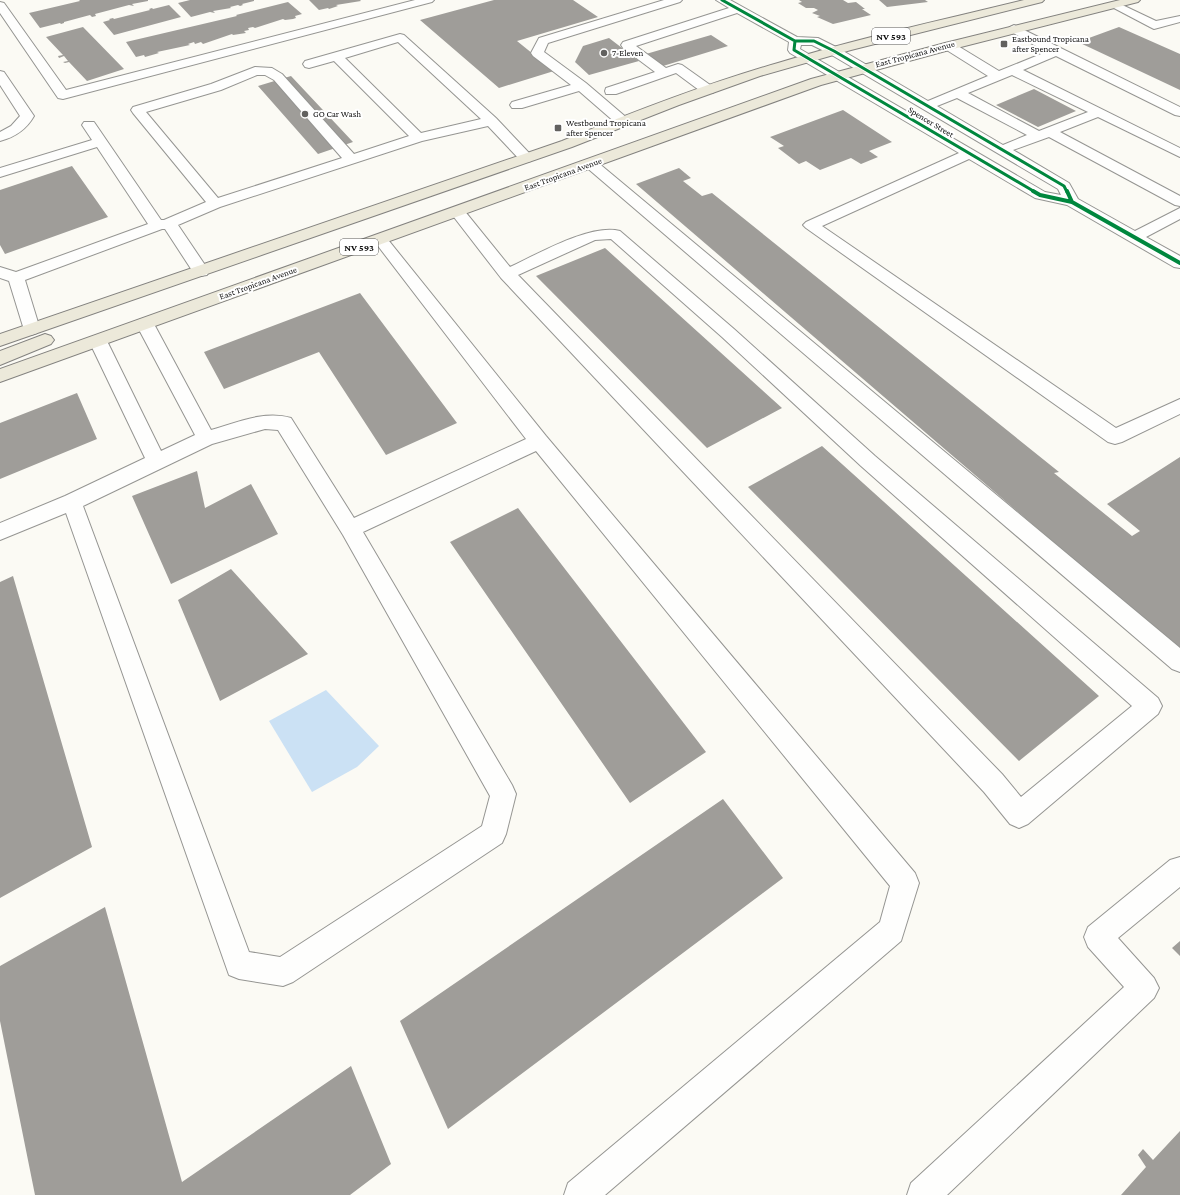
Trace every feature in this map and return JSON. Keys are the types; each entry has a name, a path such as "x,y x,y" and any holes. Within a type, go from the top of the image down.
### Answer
{"main road":[{"name":"NV 593","path":"0,340 567,144 622,121 708,90 808,58 1038,0"},
{"name":"East Tropicana Avenue","path":"0,376 837,75 1014,29 1134,0"},
{"path":"0,359 15,351 184,291 193,286 198,280 201,271"}],"street":[{"path":"0,5 63,95 428,0"},
{"path":"622,121 581,86 537,53 543,41 676,0"},
{"name":"Spencer Street","path":"722,0 795,41 814,41 834,51 1064,186 1072,202"},
{"path":"1116,5 1154,25 1180,19"},
{"path":"664,73 626,45 738,9"},
{"path":"1014,29 1056,52 1180,112"},
{"path":"309,64 400,38 491,120 526,158"},
{"name":"Spencer Street","path":"795,41 794,50 1040,195 1072,202 1180,263"},
{"path":"949,46 998,76"},
{"path":"926,106 1056,52"},
{"path":"336,56 418,138"},
{"path":"611,91 678,68 708,90"},
{"path":"1013,70 1180,153"},
{"path":"215,204 138,110 216,87 255,71 268,71 278,77 351,160"},
{"path":"0,75 27,116 23,124 8,134 0,137"},
{"path":"518,105 581,86"},
{"path":"957,93 1044,134 1180,202"},
{"path":"1002,150 1100,112"},
{"path":"0,272 16,278 163,225 215,204 418,138 491,120"},
{"path":"88,125 163,225 201,271"},
{"path":"0,173 100,142"},
{"path":"969,154 811,225 1115,437 1180,406"},
{"path":"591,164 1180,662"},
{"path":"458,212 507,274 993,783 1019,815 1150,706 868,460 728,333 615,234 592,236 507,274"},
{"path":"1135,237 1180,213"},
{"path":"380,240 539,441 905,883 892,931 580,1195"},
{"path":"16,278 31,329"},
{"path":"145,324 206,438"},
{"path":"98,341 156,461"},
{"path":"0,532 72,502 206,438 265,422 284,423 350,529 503,794 493,834 283,972 239,965 72,502"},
{"path":"350,529 539,441"},
{"path":"923,1195 1144,988 1098,937 1180,870"}],"water":[{"path":"326,690 379,746 357,767 312,792 269,721"}],"building":[{"path":"79,0 148,1 132,4 134,6 129,5 95,14 96,16 92,17 90,15 61,24 40,28 29,13 80,1"},
{"path":"190,0 254,1 242,4 243,5 240,6 238,5 230,7 231,8 213,11 215,13 210,12 191,17 178,3"},
{"path":"309,0 361,1 336,5 338,6 319,10"},
{"path":"494,0 573,0 598,17 517,41 554,71 499,88 420,20"},
{"path":"799,0 843,0 848,3 856,2 865,9 862,9 871,15 833,24 817,17 820,16 812,13 818,10 814,8 806,8 798,3 802,2"},
{"path":"879,0 925,0 928,2 887,7"},
{"path":"288,2 302,14 295,16 296,18 293,19 283,19 255,28 248,28 249,30 244,31 246,33 232,34 203,44 201,42 195,44 194,42 188,44 190,45 157,52 159,53 145,57 144,55 136,57 126,42 237,16 236,15"},
{"path":"169,5 181,17 114,35 103,22 110,20 109,19"},
{"path":"83,27 124,69 87,81 69,62 63,62 68,61 64,56 59,58 58,56 63,55 46,37"},
{"path":"1119,27 1180,54 1180,90 1078,42"},
{"name":"7-Eleven","path":"711,35 728,46 663,66 646,54"},
{"name":"7-Eleven","path":"609,38 639,61 589,75 575,62 583,46"},
{"name":"GO Car Wash","path":"291,76 353,142 318,154 258,86"},
{"path":"1034,89 1076,111 1038,127 996,105"},
{"path":"843,110 892,142 869,151 878,157 861,164 851,158 820,170 806,161 799,164 778,148 784,146 770,137"},
{"path":"72,166 108,217 5,254 0,245 0,190"},
{"path":"679,168 691,178 683,181 702,196 712,193 1059,472 1054,473 1132,536 1140,531 1107,504 1180,457 1180,651 636,184"},
{"path":"605,248 782,408 707,448 536,276"},
{"path":"360,293 457,423 386,455 319,352 224,389 204,352"},
{"path":"77,393 97,439 0,479 0,423"},
{"path":"822,446 1099,696 1019,761 748,487"},
{"path":"197,471 205,508 251,484 278,534 171,584 132,496"},
{"path":"518,508 706,752 630,803 450,542"},
{"path":"231,569 308,654 220,701 178,600"},
{"path":"13,576 92,847 0,898 0,582"},
{"path":"723,799 783,878 448,1129 400,1021"},
{"path":"105,907 182,1182 351,1066 391,1164 350,1195 35,1195 0,1021 0,966"},
{"path":"1180,941 1180,956 1172,948"},
{"path":"1180,1131 1180,1195 1121,1195 1146,1167 1138,1155 1143,1149 1153,1160"}],"cycle path":[{"path":"722,0 795,41 814,41 834,51 1064,186 1072,202"},
{"path":"795,41 794,50 1040,195 1072,202 1180,263"}],"place":[{"name":"Eastbound Tropicana after Spencer","path":"1004,44"},
{"name":"7-Eleven","path":"604,53"},
{"name":"GO Car Wash","path":"305,114"},
{"name":"Westbound Tropicana after Spencer","path":"558,128"}]}
